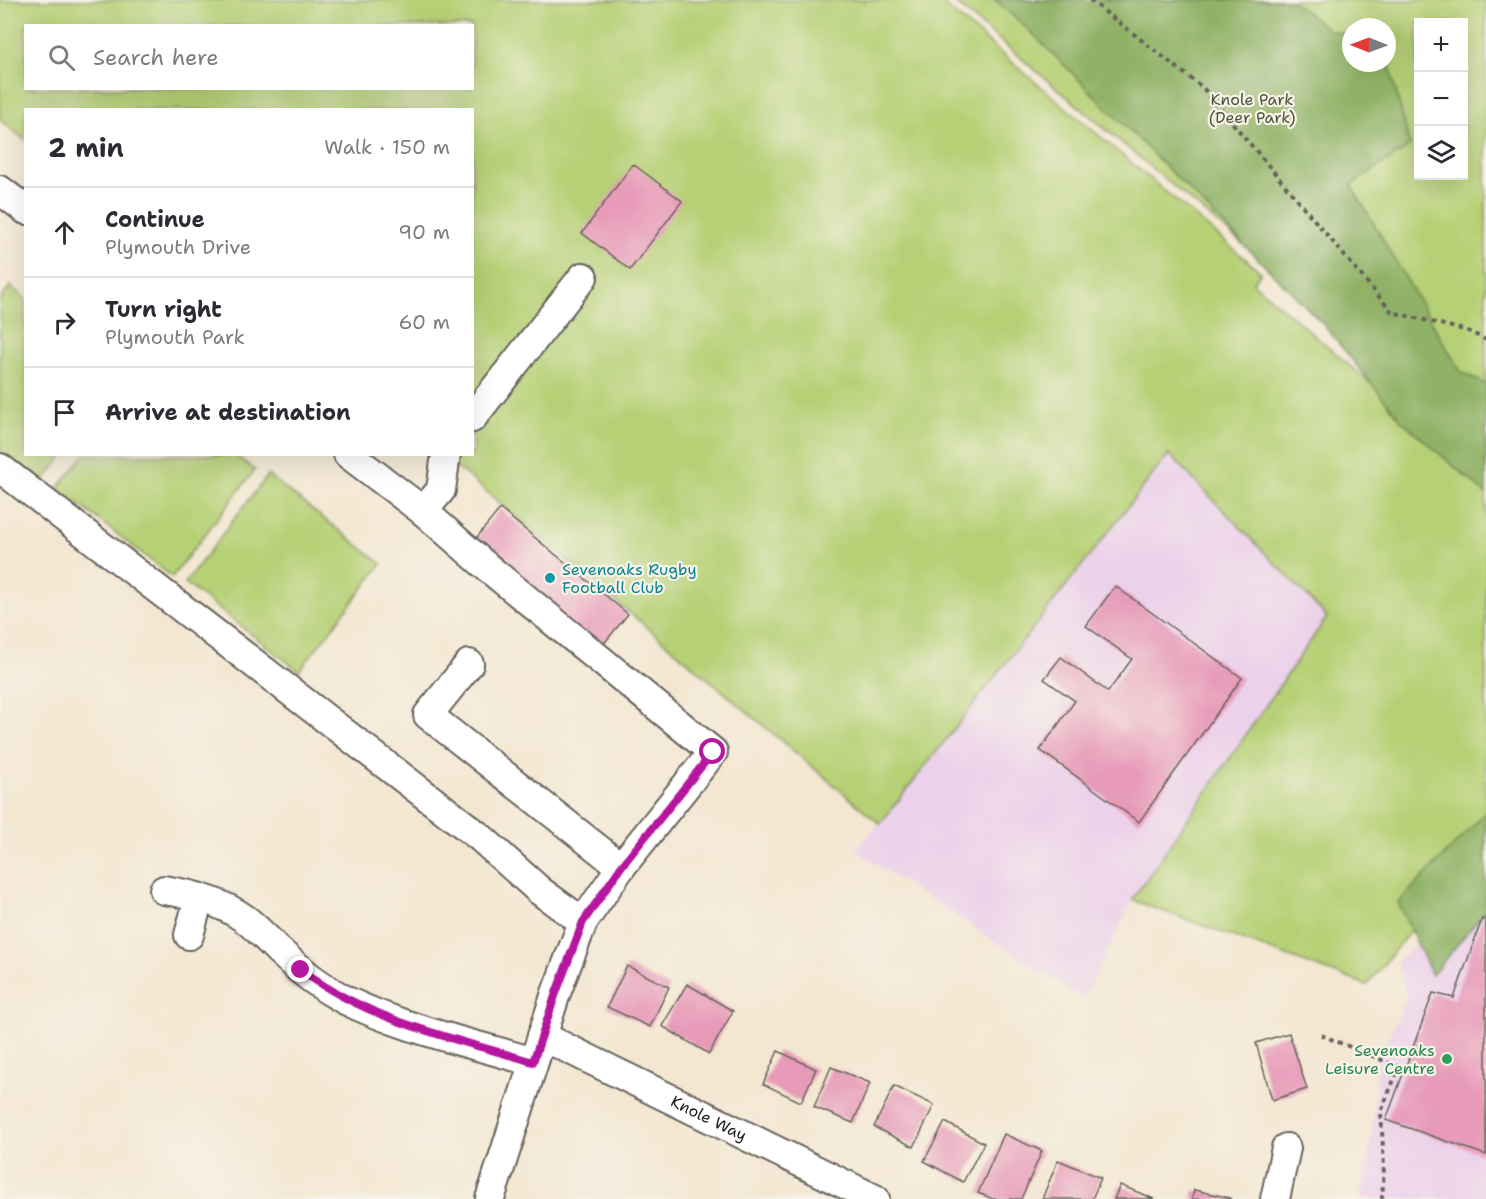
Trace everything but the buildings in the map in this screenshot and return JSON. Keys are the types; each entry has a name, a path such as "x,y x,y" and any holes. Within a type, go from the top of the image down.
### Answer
{"street":[{"path":"0,190 24,208"},
{"path":"474,415 583,277"},
{"path":"351,456 423,511 496,575 713,752 621,867 583,922 556,993 490,1199"},
{"path":"423,511 441,490 446,456"},
{"path":"0,468 471,831 540,891 583,922"},
{"path":"469,664 428,715 621,867"},
{"name":"Knole Way","path":"164,890 199,898 226,908 245,919 322,987 346,1000 411,1025 538,1049 875,1199"},
{"path":"189,935 199,898"},
{"path":"1275,1199 1286,1148"}],"path":[{"path":"1090,0 1203,88 1392,312 1468,332 1486,340"},
{"path":"1321,1035 1399,1067 1381,1112 1384,1167 1382,1199"}],"shaded area":[{"path":"1268,296 1486,836 1367,985 1133,900 1083,999 855,850 878,825 1166,454"},
{"path":"1486,887 1486,1199 1361,1199 1372,1131 1378,1059 1407,998 1397,961"}],"green space":[{"path":"0,0 938,0 1261,272 1253,283 1486,482 1486,836 1367,985 1132,900 1327,617 1169,454 880,824 469,477 440,456 474,456 474,108 24,108 24,139 0,120"},
{"name":"Knole Park (Deer Park)","path":"952,0 1486,0 1486,449"},
{"name":"Knole Park (Deer Park)","path":"995,0 1291,0 1330,31 1342,33 1342,72 1391,72 1410,146 1351,185 1461,372 1486,384 1486,494 1401,420 1322,323 1032,33"},
{"path":"10,286 24,297 24,456 63,456 42,483 0,450 0,300"},
{"path":"83,456 236,456 255,470 172,577 58,488"},
{"path":"268,475 382,564 299,671 185,583"},
{"path":"1486,812 1486,910 1432,975 1398,903"}],"place":[{"name":"Sevenoaks Rugby Football Club","path":"550,578"},
{"name":"Sevenoaks Leisure Centre","path":"1447,1059"}],"route":[{"path":"301,970 322,987 378,1014 533,1062 583,922 621,867 713,752"}]}
